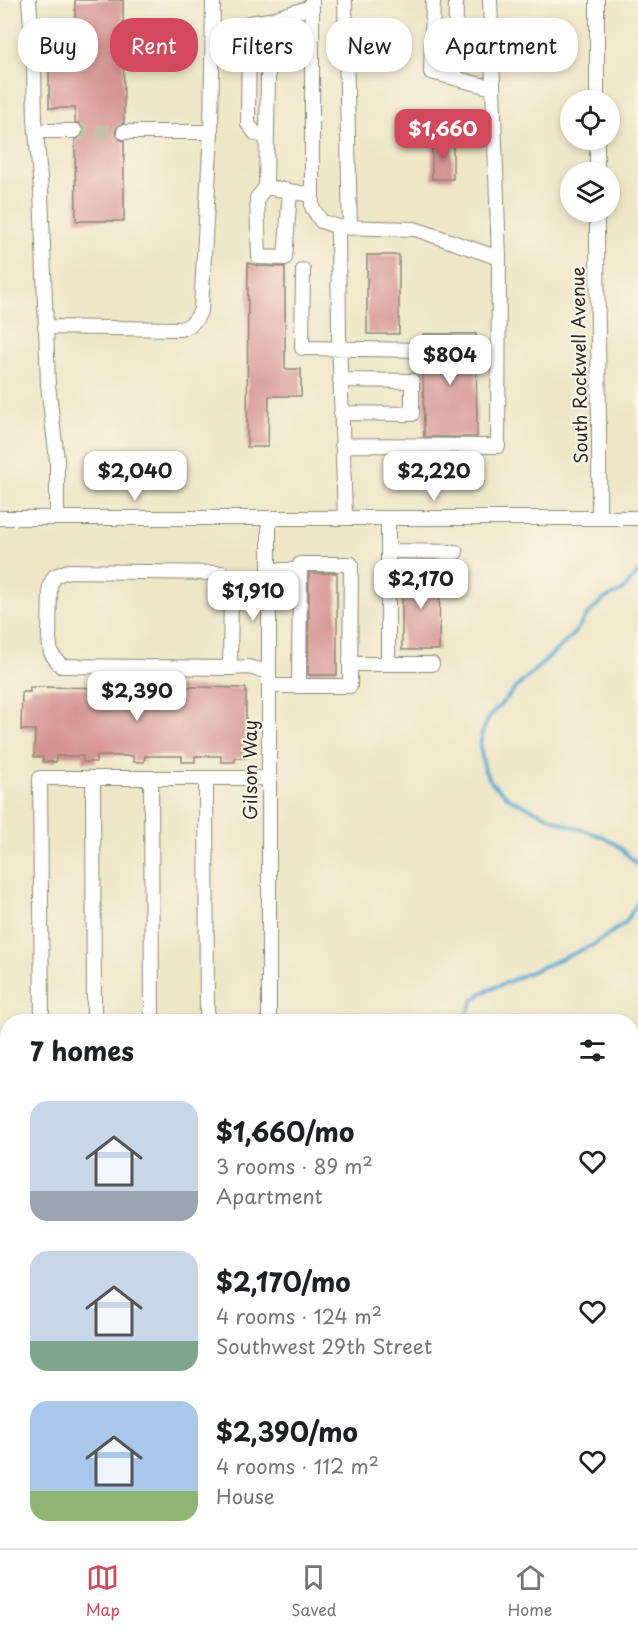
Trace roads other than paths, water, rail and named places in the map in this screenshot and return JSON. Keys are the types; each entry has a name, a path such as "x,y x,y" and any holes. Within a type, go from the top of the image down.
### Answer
{"street":[{"path":"29,0 41,190 48,385 57,460 57,518"},
{"path":"45,327 183,329 194,322 201,309 212,132 213,0"},
{"path":"345,0 344,227 339,348 345,518"},
{"path":"433,0 431,72 493,88"},
{"path":"455,78 456,0"},
{"path":"342,445 498,446 499,258 490,0"},
{"path":"597,0 597,90"},
{"path":"274,18 312,4 312,207 321,221 344,227 415,228 499,258"},
{"path":"249,72 248,124 255,134 267,136"},
{"path":"268,72 266,187 257,198 259,257 285,258 290,191"},
{"path":"36,131 75,131"},
{"path":"124,132 212,132"},
{"path":"266,187 312,195"},
{"name":"South Rockwell Avenue","path":"597,222 599,518"},
{"path":"303,270 302,348 420,350"},
{"path":"340,380 412,381 412,414 341,413"},
{"path":"0,518 638,518"},
{"name":"Gilson Way","path":"269,518 269,1014"},
{"path":"387,664 388,518"},
{"path":"388,550 456,552"},
{"path":"230,668 231,584 229,578 222,573 68,571 55,576 50,585 49,639 51,653 61,666 230,668 248,667 269,679 299,686 350,686 351,564 300,564 299,686"},
{"path":"269,570 300,570"},
{"path":"350,664 432,664"},
{"path":"42,1014 40,778 269,778"},
{"path":"93,778 94,1014"},
{"path":"151,778 152,1014"},
{"path":"206,778 207,1014"}],"waterway":[{"path":"638,573 622,591 604,599 587,615 573,635 519,685 489,717 482,733 480,747 485,771 492,783 510,799 565,824 603,837 617,845 638,865"},
{"path":"467,1014 473,1001 482,993 593,945 625,923 638,902"}],"tunnel":[{"path":"75,131 124,132"}]}
